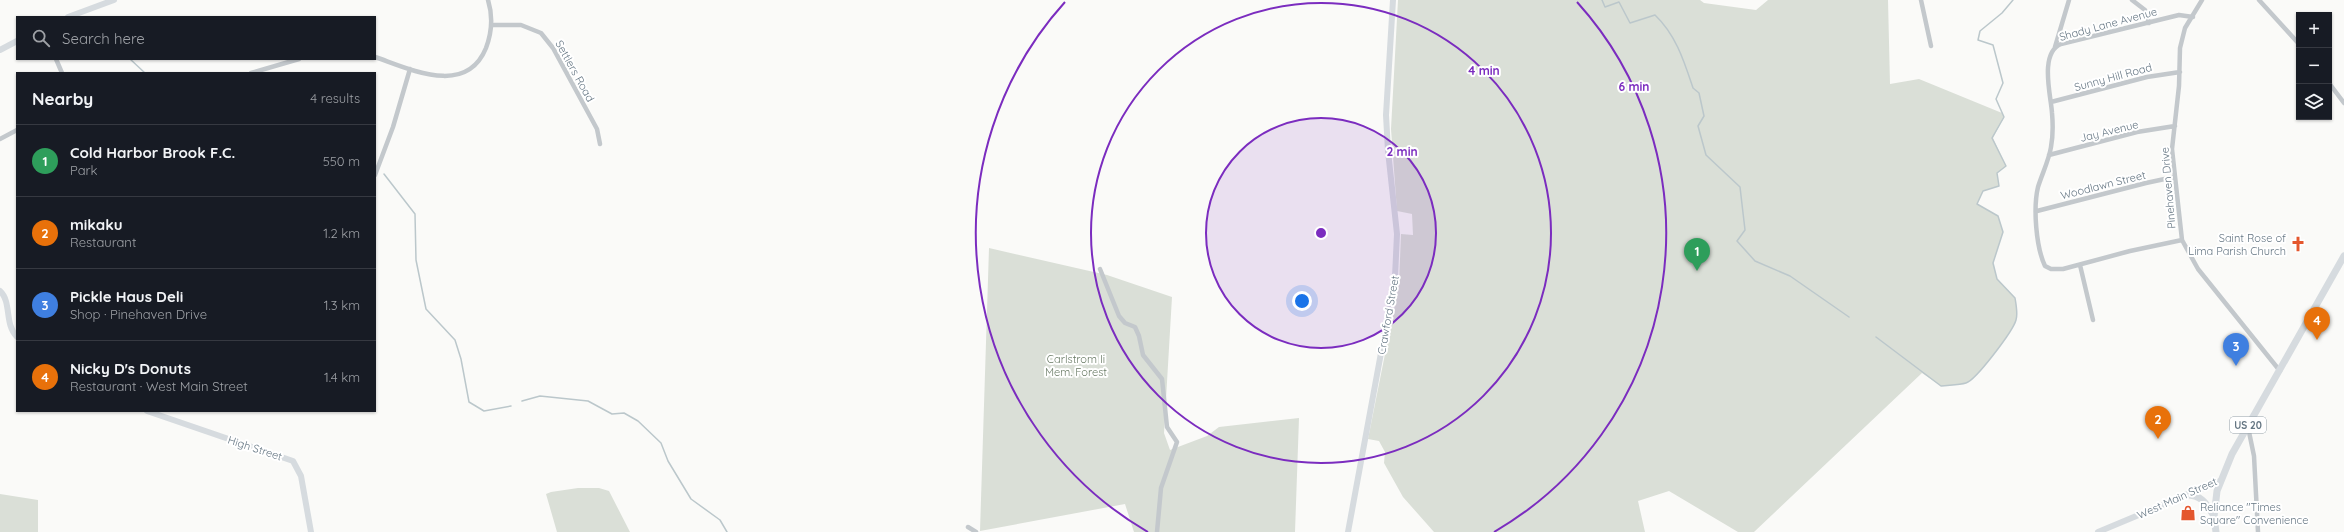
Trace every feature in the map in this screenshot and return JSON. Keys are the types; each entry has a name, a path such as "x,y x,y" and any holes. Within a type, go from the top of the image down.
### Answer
{"main road":[{"name":"West Main Street","path":"2220,481 2248,426 2344,256"},
{"name":"US 20","path":"2216,532 2214,517 2220,481"},
{"path":"2186,495 2196,495 2203,499 2214,517"}],"street":[{"path":"71,16 114,0"},
{"path":"376,57 440,77 463,73 482,56 488,42 491,25 488,0"},
{"name":"Crawford Street","path":"1348,532 1395,277 1397,234 1388,150 1386,115 1393,0"},
{"path":"1921,0 1931,46"},
{"path":"2055,49 2069,0"},
{"path":"2132,0 2145,10 2149,23"},
{"name":"Pinehaven Drive","path":"2202,0 2181,39 2180,72 2172,149 2182,240 2198,269 2280,371"},
{"path":"2259,0 2296,41"},
{"name":"Shady Lane Avenue","path":"2182,240 2130,251 2080,265 2055,270 2045,266 2039,248 2037,211 2038,190 2049,155 2052,131 2051,102 2047,76 2055,49 2061,44 2179,16 2193,17"},
{"name":"Settlers Road","path":"491,25 531,28 547,38 597,129 600,144"},
{"path":"0,50 16,42"},
{"path":"56,60 62,72"},
{"path":"254,72 296,60"},
{"path":"376,172 393,127 410,69"},
{"name":"Sunny Hill Road","path":"2051,102 2151,76 2180,72"},
{"path":"2330,84 2344,103"},
{"name":"Jay Avenue","path":"2049,155 2137,132 2175,126"},
{"path":"0,139 16,131"},
{"name":"Woodlawn Street","path":"2037,211 2146,182 2174,178"},
{"path":"2080,265 2093,320"},
{"path":"1100,269 1119,316 1125,323 1135,327 1139,336 1143,355 1162,379 1167,427 1177,442 1161,488 1156,532"},
{"path":"0,291 5,300 9,323 16,335"},
{"name":"High Street","path":"150,412 293,461 301,476 311,532"},
{"path":"2248,426 2254,456 2258,532"},
{"name":"West Main Street","path":"2098,532 2220,481"},
{"path":"968,527 976,532"}],"green space":[{"path":"1398,0 1700,0 1704,3 1756,10 1768,0 1888,0 1890,84 1919,79 2002,113 2004,117 1993,138 2006,166 1997,173 1999,186 1983,191 1977,204 1998,216 2003,232 1993,263 1997,279 2015,298 2017,315 2013,326 1985,365 1971,380 1966,383 1941,386 1922,373 1754,532 1738,532 1669,491 1638,501 1645,532 1434,532 1403,497 1384,463 1385,452 1379,441 1368,439 1399,284 1401,234 1413,235 1412,214 1397,211 1391,129"},
{"name":"Carlstrom Ii Mem. Forest","path":"989,248 1107,275 1172,297 1164,433 1170,450 1207,436 1219,427 1299,418 1295,532 1134,532 1125,504 980,531"},
{"path":"578,488 599,488 609,491 630,532 557,532 546,494"},
{"path":"0,494 38,500 38,532 0,532"}],"waterway":[{"path":"1602,0 1605,7 1619,2 1630,23 1655,15 1669,31 1683,58 1693,88 1699,93 1704,116 1698,126 1706,155 1740,187 1745,230 1737,241 1755,261 1790,276 1849,317"},
{"path":"1876,337 1941,386 1957,385 1966,383 1978,373 2001,344 2017,318 2015,298 1997,279 1993,263 2003,232 1998,216 1977,204 1983,191 1999,186 1997,173 2006,166 1992,138 2004,117 1996,99 2003,83 1993,45 1978,40 1980,31 2002,13 2013,0"},
{"path":"131,60 144,72"},
{"path":"384,174 415,214 416,260 426,309 455,340 461,359 469,402 484,411 511,406"},
{"path":"522,401 540,396 588,401 612,414 624,413 638,421 661,443 668,461 691,499 720,520 727,532"}],"place":[{"name":"Saint Rose of Lima Parish Church","path":"2298,244"},
{"name":"Cold Harbor Brook F.C.","path":"1697,271"},
{"name":"Nicky D's Donuts","path":"2317,340"},
{"name":"Pickle Haus Deli","path":"2236,366"},
{"name":"mikaku","path":"2158,439"},
{"name":"Reliance \"Times Square\" Convenience","path":"2188,513"}]}
